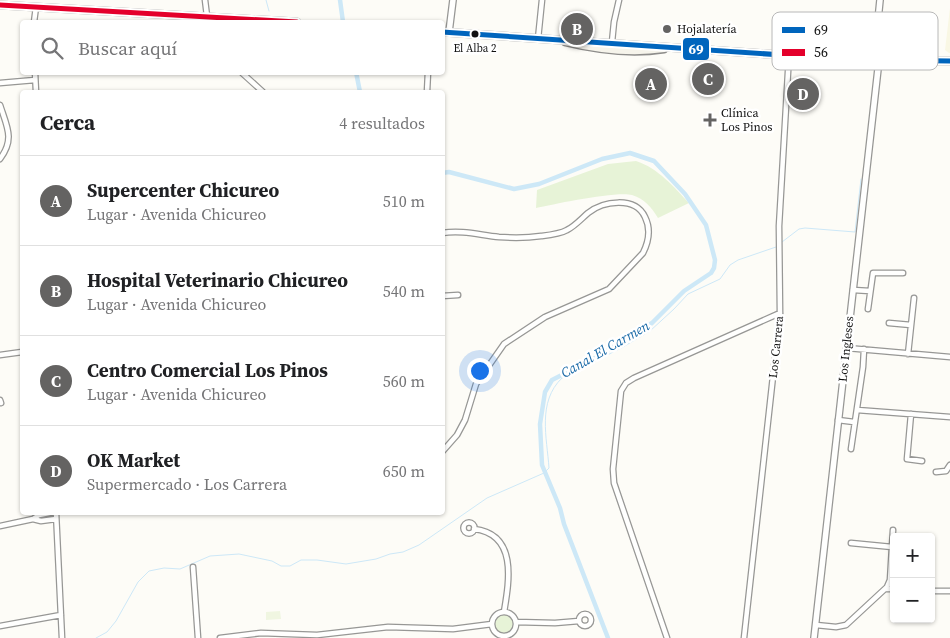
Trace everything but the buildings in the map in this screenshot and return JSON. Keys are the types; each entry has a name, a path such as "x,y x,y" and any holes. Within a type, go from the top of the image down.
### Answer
{"main road":[{"path":"58,0 68,8"},
{"path":"0,5 37,3 68,8 250,20"},
{"path":"446,32 612,42 772,55"},
{"path":"554,40 589,48 610,50 644,51 670,48"}],"street":[{"path":"204,18 205,0"},
{"path":"446,32 453,0"},
{"path":"538,39 542,0"},
{"path":"612,42 619,0"},
{"path":"34,20 37,3"},
{"name":"Los Carrera","path":"744,638 780,314 779,226 788,70"},
{"name":"Los Ingleses","path":"814,638 847,348 875,70"},
{"path":"35,75 36,90"},
{"path":"244,75 262,90"},
{"path":"427,90 428,75"},
{"path":"0,83 35,80"},
{"path":"0,105 9,137 8,146 0,159"},
{"path":"445,233 467,232 512,238 554,234 568,230 594,209 611,204 627,203 642,211 648,223 649,235 647,246 643,253 609,289 545,317 504,344 476,384 465,420 457,435 445,449"},
{"path":"868,309 873,273 903,273"},
{"path":"853,290 870,291"},
{"path":"445,296 458,295"},
{"path":"908,354 914,298"},
{"path":"667,638 613,479 622,391 626,383 631,379 780,314"},
{"path":"889,323 911,325"},
{"path":"847,348 950,357"},
{"path":"851,449 864,350"},
{"path":"0,355 20,352"},
{"path":"857,410 950,417"},
{"path":"911,414 907,458 922,461"},
{"path":"838,420 854,422"},
{"path":"936,472 946,471 950,465"},
{"path":"0,526 33,519 39,515"},
{"path":"55,515 62,638"},
{"path":"33,519 41,522 56,519"},
{"path":"474,530 484,531 495,538 506,556 509,571 504,612"},
{"path":"851,543 890,547"},
{"path":"193,567 198,638"},
{"path":"816,625 836,628 846,625 885,589 890,578"},
{"path":"885,589 890,589"},
{"path":"935,591 950,591"},
{"path":"504,612 512,614 516,622 514,630 504,637 497,633 492,624 497,614 504,612"},
{"path":"0,626 60,615"},
{"path":"516,622 561,623 579,621"},
{"path":"220,638 260,633 318,635 388,627 453,629 492,624"}],"shaded area":[{"path":"950,8 950,53 949,53 945,50"}],"green space":[{"path":"636,161 658,173 689,203 658,218 644,201 632,195 624,194 585,198 536,208 537,190 608,164"},
{"path":"280,611 281,619 266,620 266,612"},
{"path":"504,614 511,617 514,624 511,631 504,634 497,631 494,624 497,617"}],"waterway":[{"path":"266,0 269,11"},
{"name":"Canal El Carmen","path":"340,0 343,20"},
{"name":"Canal El Carmen","path":"357,75 360,90"},
{"name":"Canal El Carmen","path":"445,173 514,189 539,184 602,159 630,153 654,161 685,194 706,225 715,260 711,273 684,291 652,323 597,357 552,380 545,392 540,424 542,465 608,638"},
{"path":"782,242 799,229 805,228 855,232 861,179"},
{"path":"96,638 107,632 116,621 138,582 149,571 164,568 180,569 210,556 239,554 272,561 281,566 290,566 301,560 346,564 403,552 419,545 487,498 544,473 549,468 545,421 546,409 554,388 562,378 650,331 688,294 720,279 730,265 738,260 776,247"}],"transit line":[{"name":"56","path":"0,5 262,20"},
{"name":"69","path":"445,32 772,54"},
{"name":"69","path":"938,61 950,61"}],"place":[{"name":"Hospital Veterinario Chicureo","path":"577,29"},
{"name":"Hojalatería","path":"667,29"},
{"name":"El Alba 2","path":"475,34"},
{"name":"Centro Comercial Los Pinos","path":"708,79"},
{"name":"Supercenter Chicureo","path":"651,84"},
{"name":"OK Market","path":"803,94"},
{"name":"Clínica Los Pinos","path":"710,120"}]}
